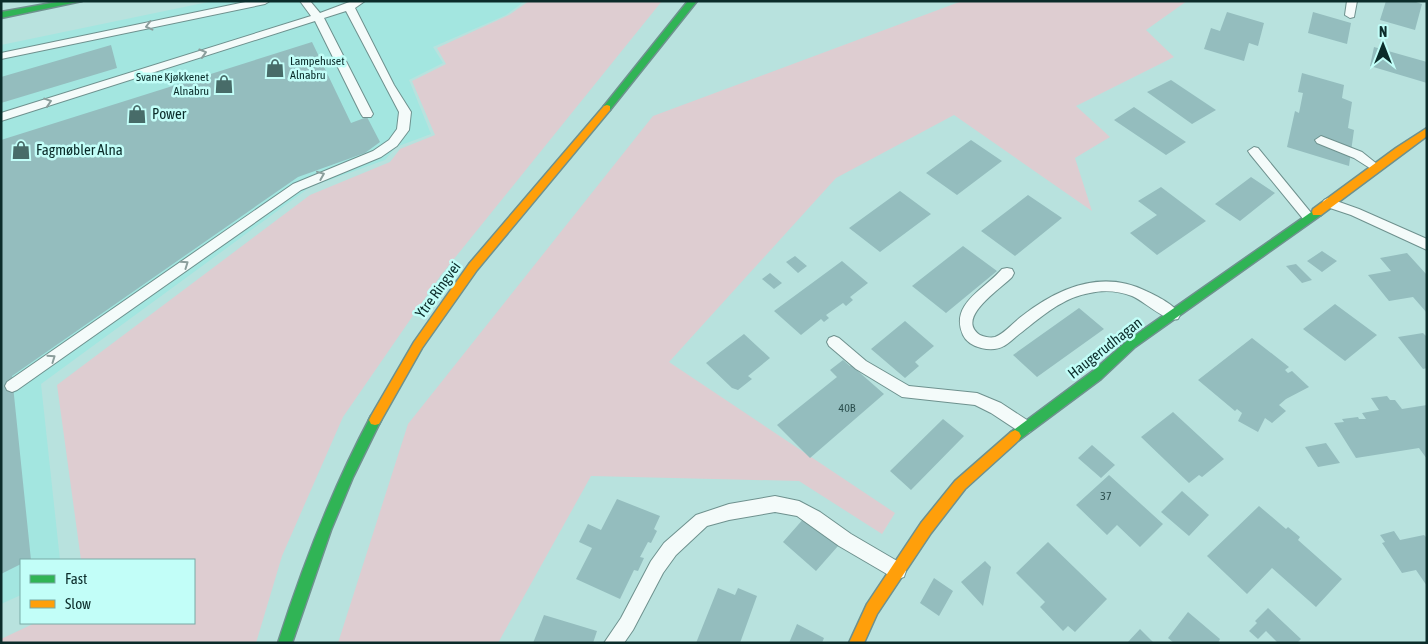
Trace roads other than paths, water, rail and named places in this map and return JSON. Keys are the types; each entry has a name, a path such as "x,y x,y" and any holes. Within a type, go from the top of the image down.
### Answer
{"main road":[{"path":"1,15 78,1"},
{"name":"Ytre Ringvei","path":"285,643 312,561 357,457 374,422 417,346 444,306 496,238 639,70 694,1"},
{"name":"Haugerudhagan","path":"856,643 872,608 926,528 960,485 1025,427 1097,375 1131,344 1328,203 1392,154 1427,131"}],"lane":[{"path":"1,56 265,1"},
{"path":"305,1 318,17 367,114"},
{"path":"1,117 346,8 360,1"},
{"path":"1350,15 1352,1"},
{"path":"12,386 297,186 377,154 393,143 403,130 405,112 389,85 352,10 346,8"},
{"path":"1321,140 1358,154 1376,168"},
{"path":"1254,150 1308,217"},
{"path":"1328,203 1355,212 1426,243"},
{"path":"1007,272 970,309 967,327 969,332 978,340 990,343 999,342 1048,304 1073,291 1091,286 1108,285 1128,289 1146,297 1173,315"},
{"path":"834,342 861,365 907,392 977,399 996,408 1025,427"},
{"path":"613,643 627,624 657,568 670,549 702,520 729,512 775,504 799,508 898,572"}],"place":[{"name":"Lampehuset Alnabru","path":"275,68"},
{"name":"Svane Kjøkkenet Alnabru","path":"224,84"},
{"name":"Power","path":"137,114"},
{"name":"Fagmøbler Alna","path":"21,150"}]}
